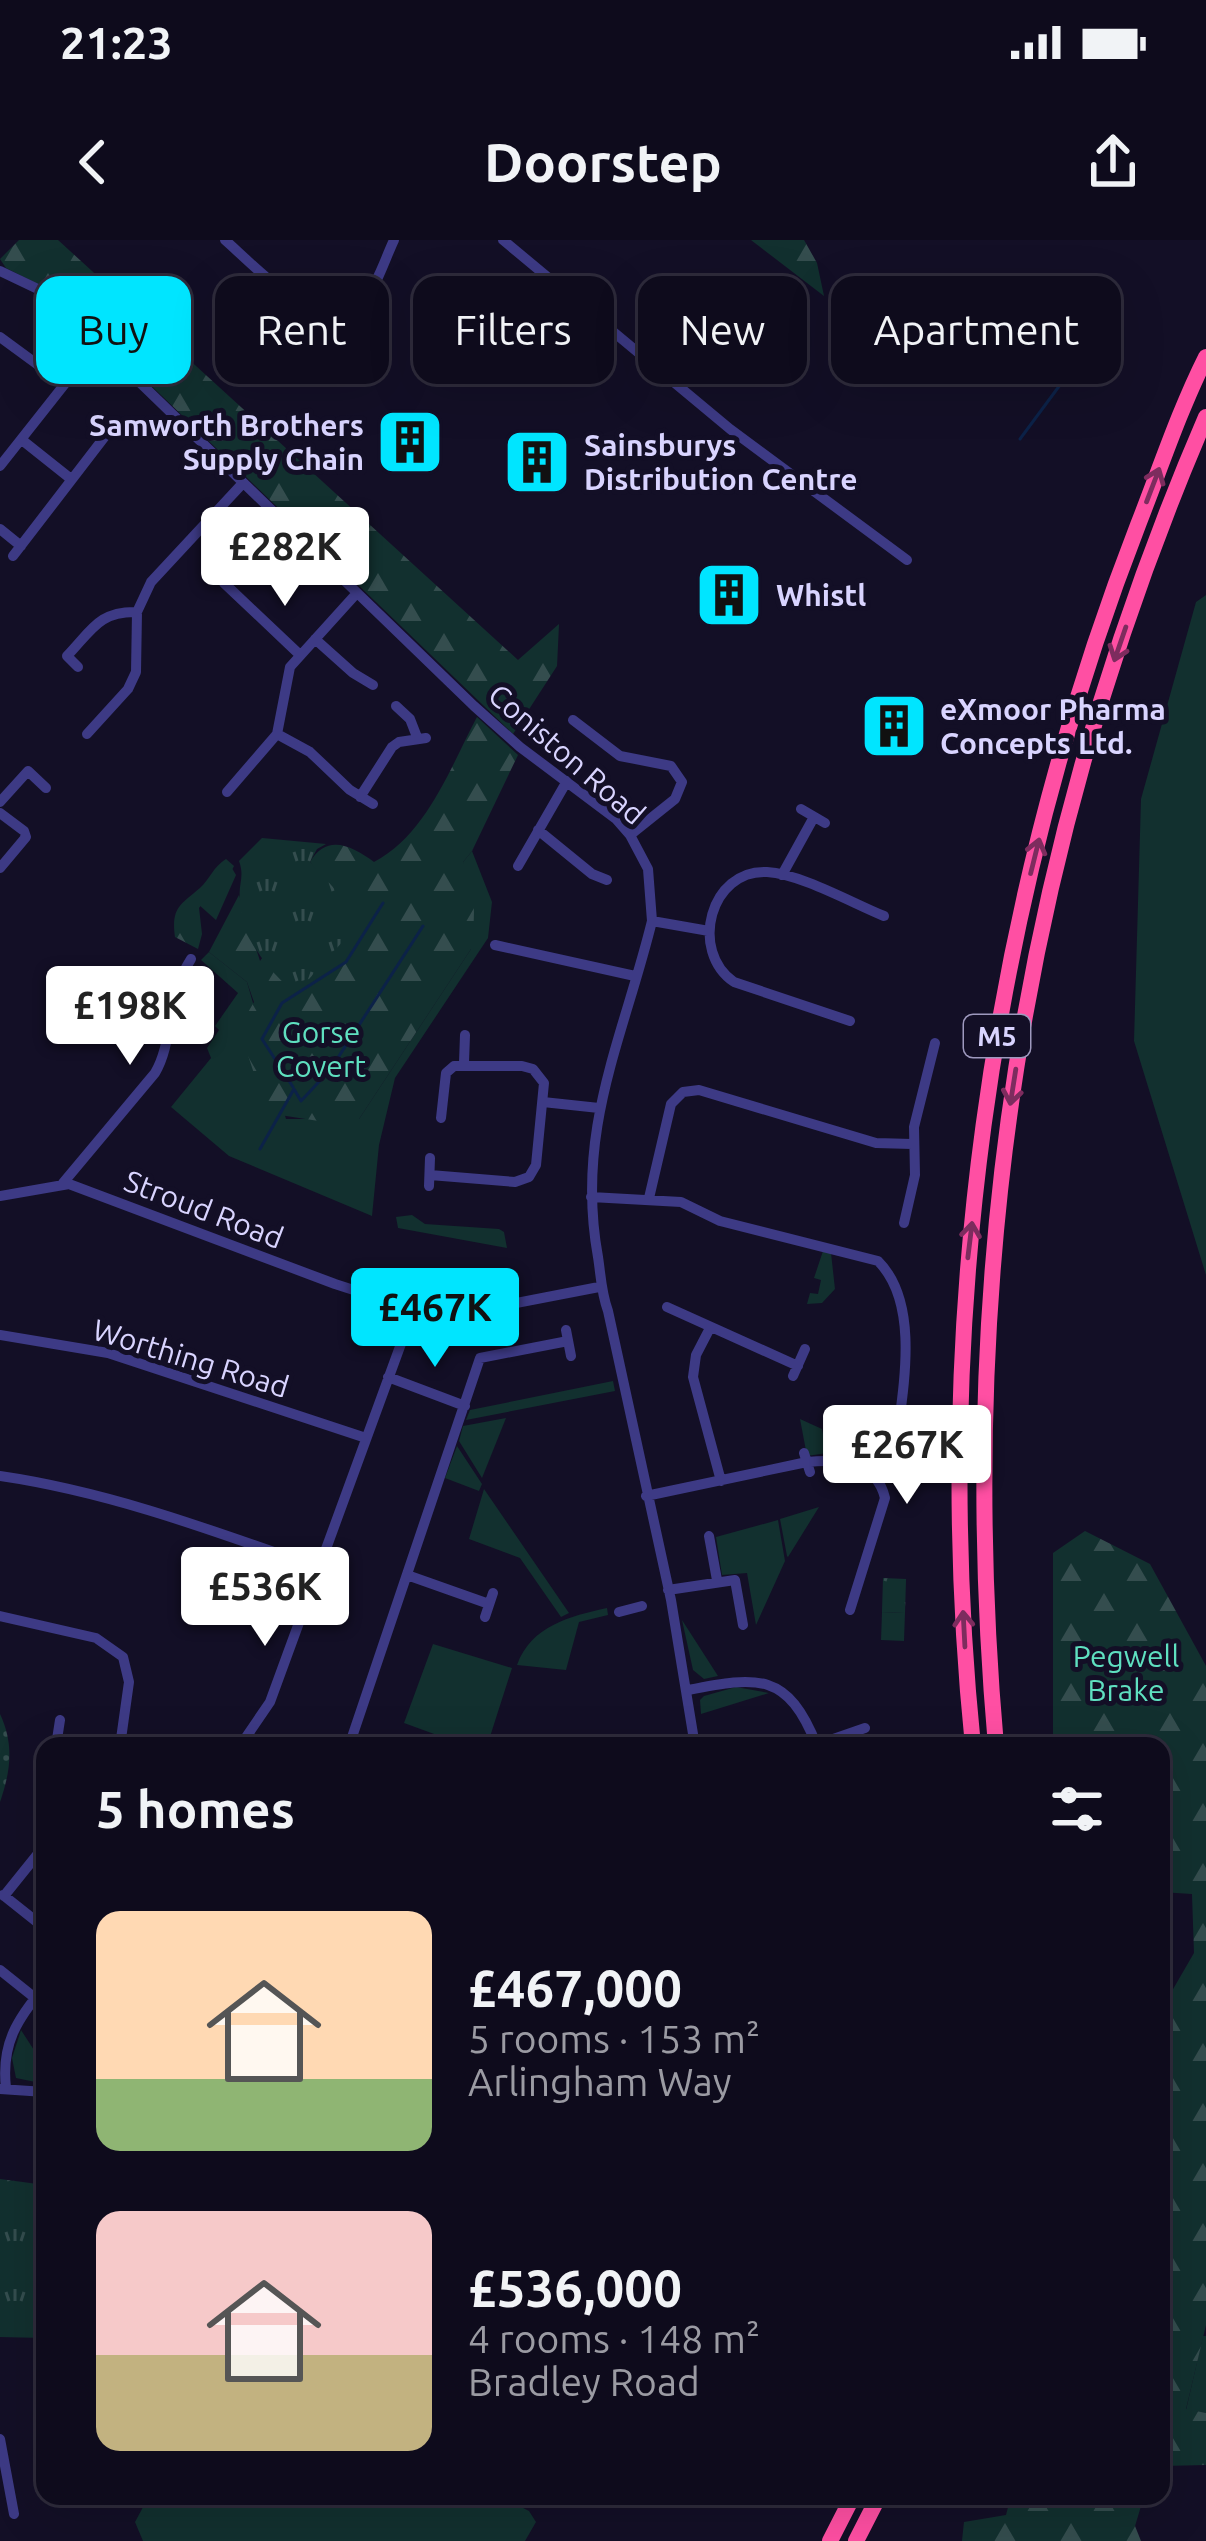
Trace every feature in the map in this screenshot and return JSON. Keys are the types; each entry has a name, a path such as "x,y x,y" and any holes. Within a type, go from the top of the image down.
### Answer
{"highway":[{"name":"M5","path":"972,1737 958,1508 961,1402 967,1265 998,1033 1023,901 1095,639 1206,357"},
{"name":"M5","path":"995,1737 982,1500 984,1404 990,1266 1021,1035 1046,907 1088,744 1146,564 1206,417"},
{"path":"830,2541 848,2505"},
{"path":"856,2541 874,2505"}],"street":[{"path":"225,240 298,302 319,313 341,314 361,304 370,292 394,240"},
{"path":"502,240 730,429 907,560"},
{"name":"Coniston Road","path":"0,271 36,288"},
{"path":"0,337 36,363"},
{"path":"0,466 64,384"},
{"name":"Coniston Road","path":"141,384 504,734 616,819 648,868 652,921 599,1108 591,1197 599,1287 668,1590 694,1737"},
{"path":"0,529 17,551 116,422"},
{"path":"96,425 106,435"},
{"path":"22,440 71,479"},
{"path":"87,734 128,688 136,672 137,612 154,577 243,483"},
{"path":"242,564 224,583 300,655"},
{"path":"238,802 225,789 277,734 285,680 300,655 356,594"},
{"path":"78,667 68,656 102,619 112,612 137,612"},
{"path":"315,640 373,685"},
{"path":"361,796 384,754 399,742 422,738 396,706"},
{"path":"590,716 577,724 620,756 671,766 688,782 675,799 630,835"},
{"path":"277,734 323,761 343,785 373,804"},
{"path":"0,802 28,771 46,788"},
{"path":"518,866 567,781"},
{"path":"782,875 820,820 801,809"},
{"path":"0,813 26,837 0,868"},
{"path":"538,830 602,878 589,890"},
{"path":"841,1002 843,1018 734,982 715,966 709,931 720,895 729,884 764,871 866,901 884,916"},
{"path":"652,921 709,931"},
{"path":"495,944 513,957 598,964 635,976"},
{"path":"0,1196 63,1183 155,1073 163,1060 170,1005 191,959"},
{"path":"464,1064 465,1035"},
{"path":"904,1223 915,1175 912,1144 930,1049"},
{"path":"430,1159 429,1180 515,1182 529,1177 536,1165 544,1083 533,1069 454,1066 446,1073 441,1118"},
{"path":"649,1198 671,1103 687,1090 876,1143 912,1144"},
{"path":"543,1102 599,1108"},
{"path":"823,1144 828,1129"},
{"name":"Stroud Road","path":"63,1183 413,1311 459,1314 599,1287"},
{"path":"591,1197 680,1202 720,1221 807,1248 832,1247 878,1261 893,1275 907,1322 890,1454"},
{"path":"247,1737 266,1712 413,1311"},
{"path":"672,1314 795,1371 806,1349"},
{"path":"710,1328 696,1355 693,1377 721,1481"},
{"name":"Worthing Road","path":"0,1335 108,1353 366,1438"},
{"path":"352,1737 480,1358 567,1335 572,1356"},
{"path":"388,1377 465,1406"},
{"path":"646,1496 807,1462 830,1460 866,1468 883,1487 885,1498 856,1604"},
{"path":"0,1476 57,1484 137,1506 319,1568"},
{"path":"709,1536 717,1580"},
{"path":"407,1575 489,1604"},
{"path":"668,1590 735,1580 743,1625"},
{"path":"619,1612 642,1606"},
{"path":"0,1616 96,1638 123,1657 129,1682 122,1737"},
{"path":"688,1690 740,1680 774,1688 800,1709 812,1737"},
{"path":"57,1737 59,1720"},
{"path":"835,1737 864,1725 868,1737"},
{"path":"36,1865 2,1895 36,1921"},
{"path":"0,1970 35,1998 10,2034 3,2089 36,2091"},
{"path":"0,2439 14,2514"}],"green space":[{"path":"19,240 58,240 97,276 36,276 36,283 6,268 0,259"},
{"path":"751,240 804,240 817,263 824,296 807,283 807,276 798,276"},
{"path":"191,361 518,660 559,624 557,666 513,734 150,384 191,384"},
{"path":"1206,595 1206,1275 1134,1041 1141,799 1196,602"},
{"name":"Gorse Covert","path":"477,717 518,755 463,862 474,904 471,949 359,1119 338,1124 267,1113 239,1028 254,1002 247,982 209,952 239,895 260,961 321,876 310,862 317,853 340,845 374,862 393,850 435,798"},
{"path":"262,838 326,844 310,862 353,909 357,920 309,979 286,985 255,947 242,912 239,861"},
{"path":"472,851 492,902 488,938 395,1078 379,1145 372,1216 229,1156 171,1107 211,1058 207,1048 219,1030 215,1026 238,993 201,960 209,952 247,982 286,1119 359,1119 471,949 463,862"},
{"path":"226,859 234,866 199,908 202,934 198,949 175,937 176,913"},
{"path":"230,865 236,875 216,920 198,904"},
{"path":"103,967 120,981 97,1009 80,996"},
{"path":"412,1215 425,1224 499,1229 507,1248 398,1228 396,1217"},
{"path":"823,1251 831,1253 835,1289 822,1303 807,1304 810,1293 818,1294 821,1280 814,1278"},
{"path":"613,1381 615,1391 466,1420 470,1410"},
{"path":"506,1418 482,1478 459,1441 463,1426"},
{"path":"800,1419 822,1429 827,1453 807,1456"},
{"path":"457,1446 482,1484 479,1491 445,1478"},
{"path":"484,1489 569,1613 561,1617 520,1558 469,1539"},
{"path":"819,1507 788,1557 780,1519"},
{"path":"778,1520 785,1561 756,1625 747,1573 722,1575 716,1537"},
{"name":"Pegwell Brake","path":"1085,1531 1150,1564 1206,1666 1206,2325 1186,2409 1206,2413 1206,2465 1170,2466 1170,1994 1194,1953 1192,1894 1170,1893 1170,1737 1053,1737 1053,1553"},
{"path":"883,1578 906,1579 905,1613 882,1612"},
{"path":"607,1608 608,1615 579,1622 566,1670 517,1665 542,1632 566,1619"},
{"path":"882,1612 905,1613 904,1641 881,1640"},
{"path":"682,1620 718,1676 704,1679 693,1670"},
{"path":"433,1644 512,1668 490,1737 442,1737 404,1723"},
{"path":"736,1687 769,1693 701,1714 704,1696"},
{"path":"0,1714 9,1757 0,1802"},
{"path":"21,2030 36,2053 36,2082 16,2078 12,2058"},
{"path":"0,2179 36,2184 36,2338 0,2337"},
{"path":"1206,2336 1206,2413 1186,2410"},
{"path":"144,2505 517,2505 536,2522 525,2541 143,2541 135,2522"},
{"path":"1009,2505 1141,2505 1135,2526 1141,2541 962,2541 964,2522 1006,2515"}],"waterway":[{"path":"1020,439 1060,385"},
{"path":"293,1087 262,1039 282,1003 346,962 383,903"},
{"path":"260,1149 294,1089 301,1101 330,1070 423,926"}],"place":[{"name":"Samworth Brothers Supply Chain","path":"410,442"},
{"name":"Sainsburys Distribution Centre","path":"537,462"},
{"name":"Whistl","path":"729,595"},
{"name":"eXmoor Pharma Concepts Ltd.","path":"894,726"}]}
